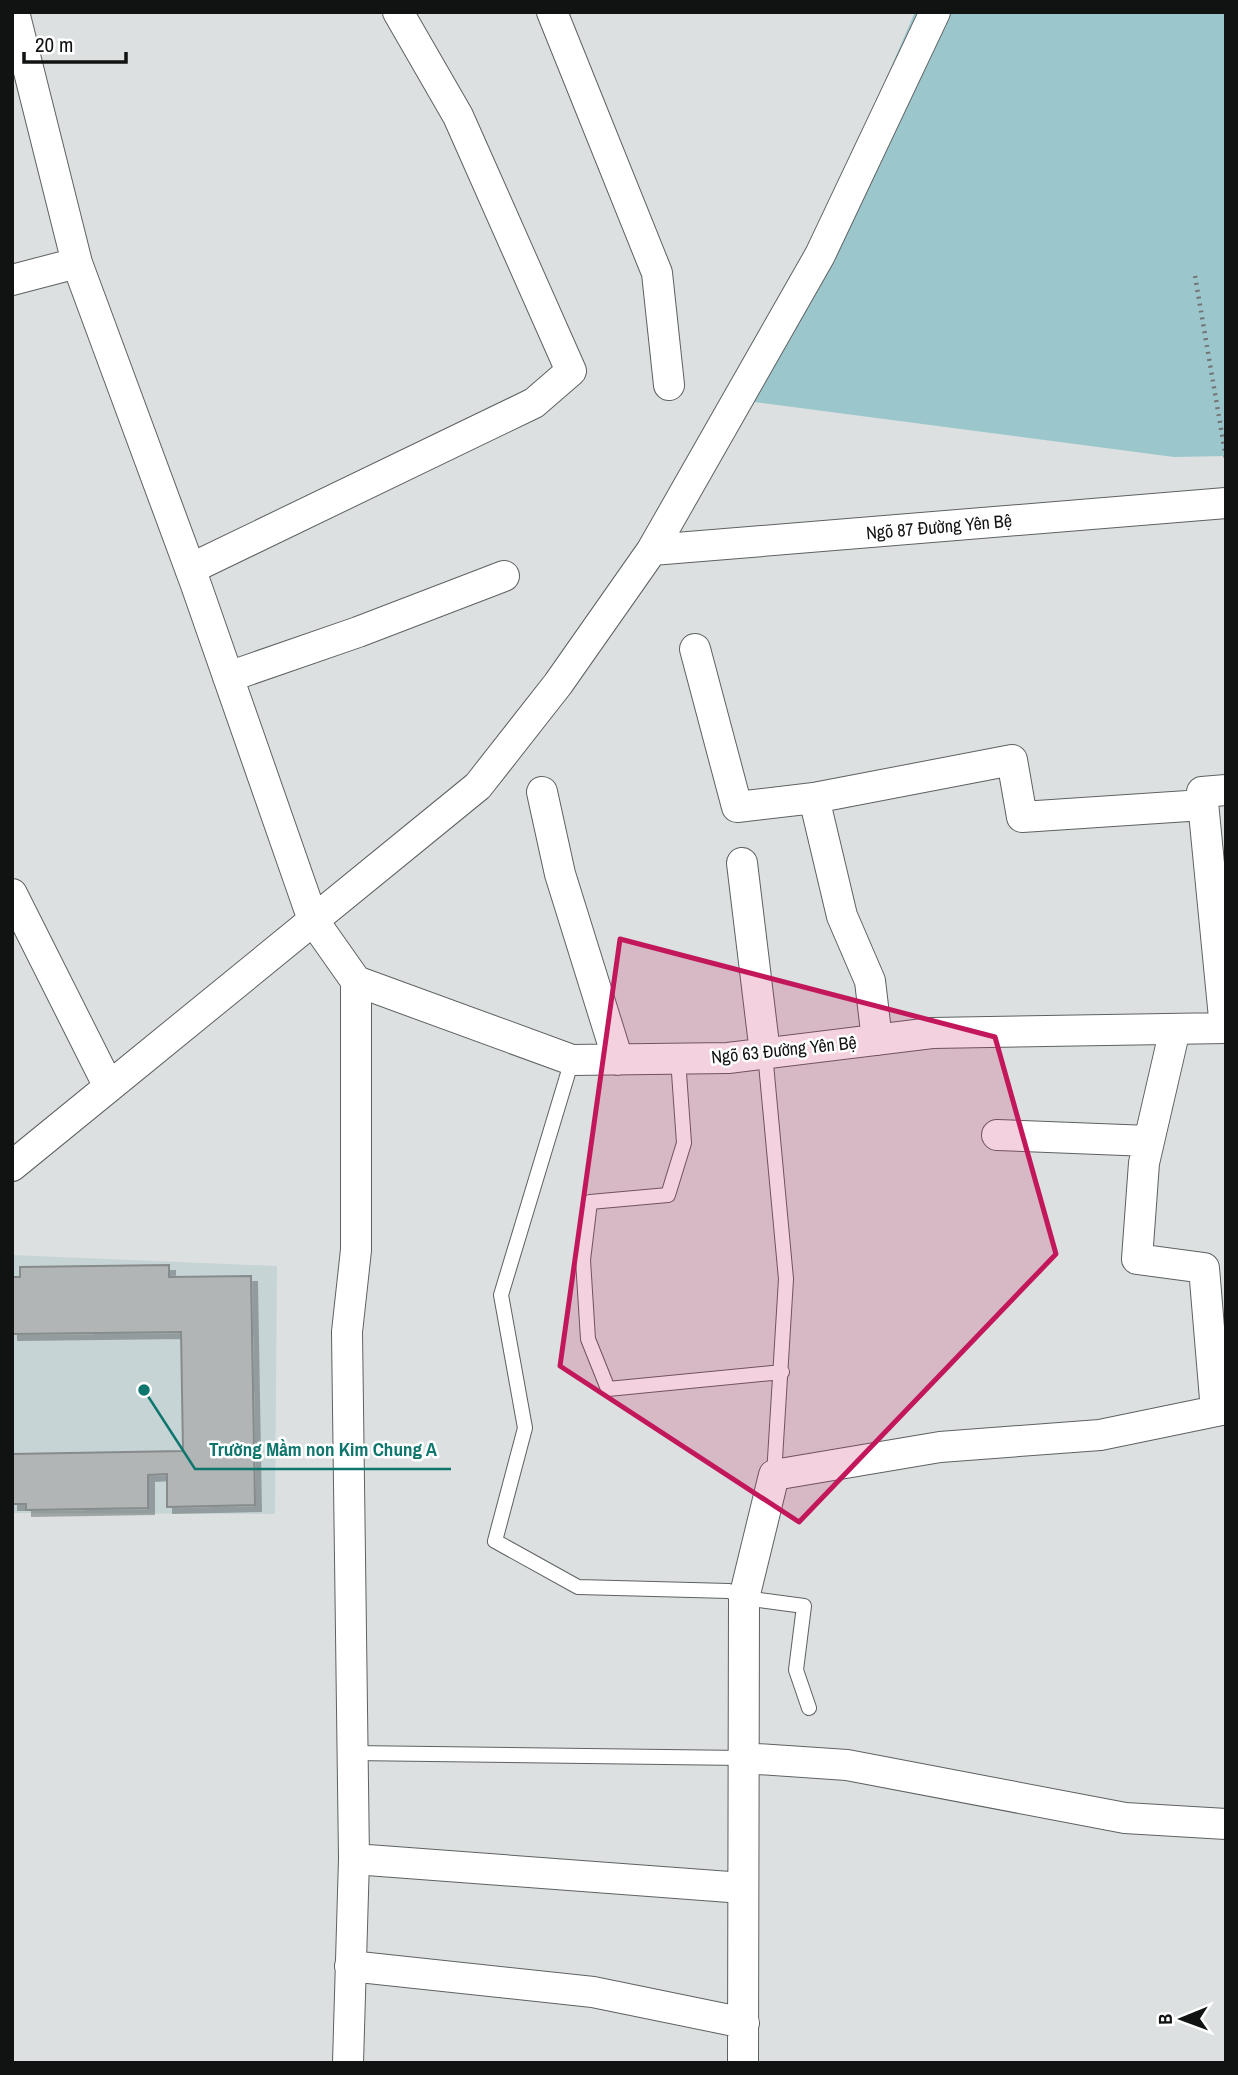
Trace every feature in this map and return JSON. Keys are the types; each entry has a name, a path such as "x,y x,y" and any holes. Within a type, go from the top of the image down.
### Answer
{"street":[{"path":"14,12 78,263 190,569 313,919 356,981 356,1250 347,1332 354,1859 348,2063"},
{"path":"190,569 534,403 571,371 458,116 398,12"},
{"path":"552,12 657,273 669,385"},
{"path":"12,1166 478,786 558,684 652,550 820,255 935,12"},
{"path":"12,280 78,263"},
{"name":"Ngõ 87 Đường Yên Bệ","path":"652,550 1226,503"},
{"path":"228,677 358,632 505,576"},
{"path":"695,649 737,807 814,799 1012,760 1023,817 1214,797 1225,1028"},
{"path":"542,792 560,874 618,1060"},
{"path":"814,799 842,916 870,981 877,1040"},
{"path":"742,863 765,1053"},
{"path":"12,894 109,1087"},
{"name":"Ngõ 63 Đường Yên Bệ","path":"356,981 572,1060 678,1059 765,1053 932,1033 1225,1028"},
{"path":"743,2063 744,1598 774,1475 940,1447 1100,1435 1221,1410 1204,1268 1137,1259 1144,1163 1175,1029"},
{"path":"997,1135 1149,1141"},
{"path":"743,1758 847,1765 1125,1818 1226,1824"},
{"path":"354,1859 743,1888"},
{"path":"350,1966 593,1992 744,2023"}],"lane":[{"path":"765,1053 786,1279 774,1475"},
{"path":"678,1059 684,1143 668,1195 590,1202 583,1260 588,1339 608,1389 782,1372"},
{"path":"572,1060 501,1295 525,1427 495,1541 578,1587 729,1591 744,1598 804,1606 796,1671 809,1707"},
{"path":"352,1753 743,1758"}],"path":[{"path":"1195,276 1226,458"}],"highlighted area":[{"path":"620,939 995,1037 1056,1254 799,1522 560,1366"}],"shaded area":[{"path":"915,12 1226,12 1226,456 1174,457 746,401"},
{"path":"12,1255 277,1266 275,1514 12,1513"}],"building":[{"path":"169,1265 169,1277 251,1276 255,1505 167,1507 167,1474 148,1475 148,1508 26,1510 26,1504 12,1504 12,1454 183,1451 181,1332 12,1334 12,1277 20,1277 20,1267"}],"place":[{"name":"Trường Mầm non Kim Chung A","path":"144,1390"}]}
